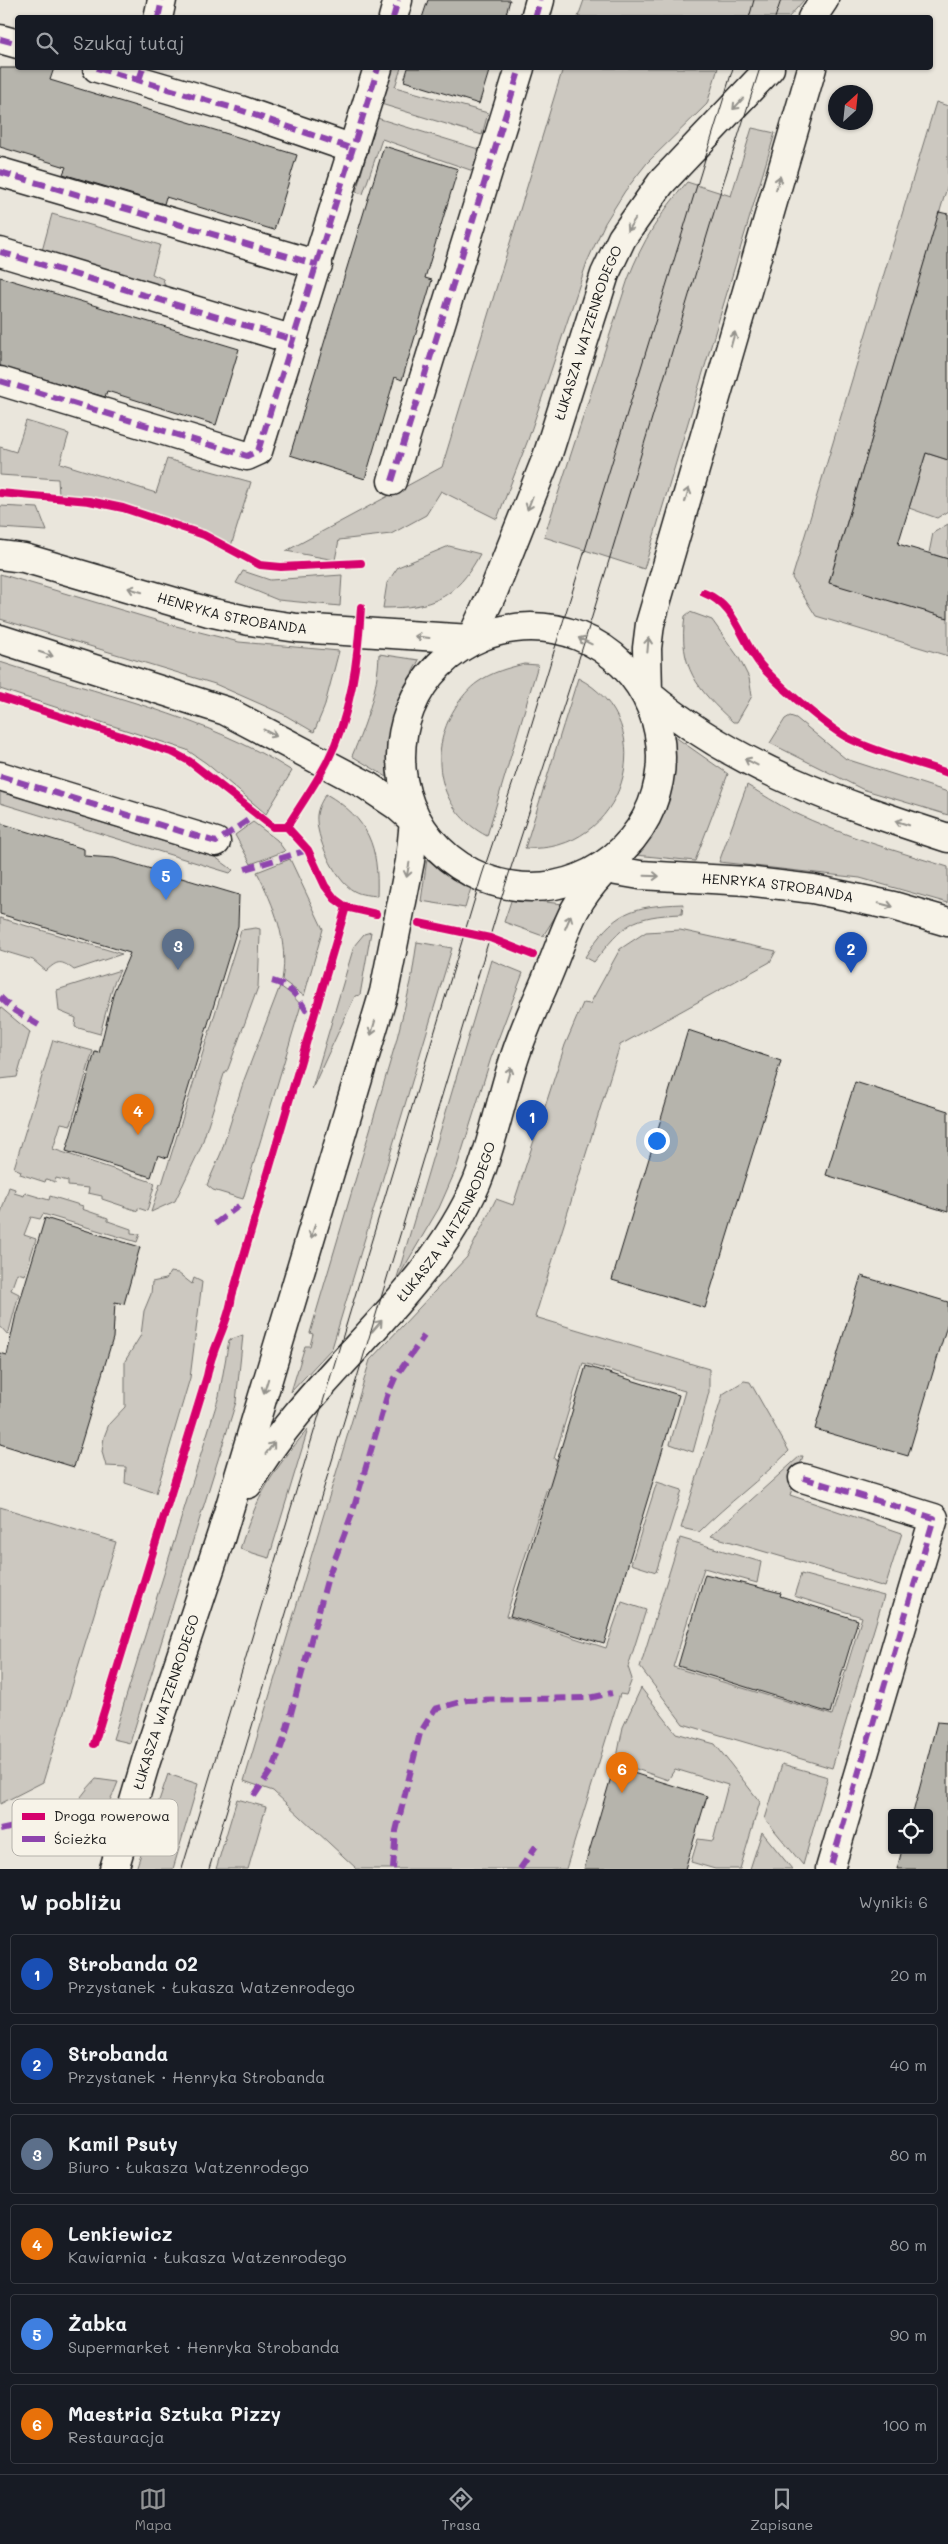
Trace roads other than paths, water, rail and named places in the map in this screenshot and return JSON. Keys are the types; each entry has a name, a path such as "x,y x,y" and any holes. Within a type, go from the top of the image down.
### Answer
{"street":[{"path":"159,15 162,0"},
{"path":"394,15 398,0"},
{"path":"536,15 540,0"},
{"path":"814,15 824,0"},
{"path":"828,15 832,0"},
{"path":"0,39 15,43"},
{"path":"111,70 141,74 353,149"},
{"path":"0,381 247,456 258,451 263,442 377,70"},
{"path":"392,481 519,70"},
{"name":"ŁUKASZA WATZENRODEGO","path":"471,639 494,590 547,457 605,274 622,238 661,183 768,70"},
{"path":"648,694 650,624 811,70"},
{"path":"0,172 318,265"},
{"path":"0,252 294,340"},
{"name":"HENRYKA STROBANDA","path":"0,555 24,558 209,612 250,621 297,628 471,639"},
{"path":"414,821 404,790 401,770 402,738 412,703 429,677 471,639 493,631 519,627 536,628 573,635 585,640 622,664 648,694 696,730 746,760 793,783 846,805 948,838"},
{"path":"0,639 226,712 366,785 396,805 414,821 446,856 482,875 529,888 567,885 605,869"},
{"name":"ŁUKASZA WATZENRODEGO","path":"221,1536 264,1456 307,1402 376,1328 425,1270 453,1227 477,1181 512,1064 572,912 583,892 631,842 640,829 657,790 662,753 658,726 648,694"},
{"path":"0,776 216,842"},
{"name":"ŁUKASZA WATZENRODEGO","path":"135,1799 221,1536 384,992 410,861 414,821"},
{"name":"HENRYKA STROBANDA","path":"605,869 640,875 746,881 813,889 893,906 948,922"},
{"path":"803,1478 934,1518 830,1869"},
{"name":"ŁUKASZA WATZENRODEGO","path":"114,1869 118,1856"}],"tram line":[{"path":"750,15 754,0"},
{"path":"776,15 781,0"},
{"path":"182,1869 482,875 524,749 732,70"},
{"path":"209,1869 506,883 585,640 715,209 759,70"}],"place":[{"name":"Żabka","path":"166,900"},
{"name":"Kamil Psuty","path":"178,970"},
{"name":"Strobanda","path":"851,973"},
{"name":"Lenkiewicz","path":"138,1135"},
{"name":"Strobanda 02","path":"532,1141"},
{"name":"Maestria Sztuka Pizzy","path":"622,1793"}]}
